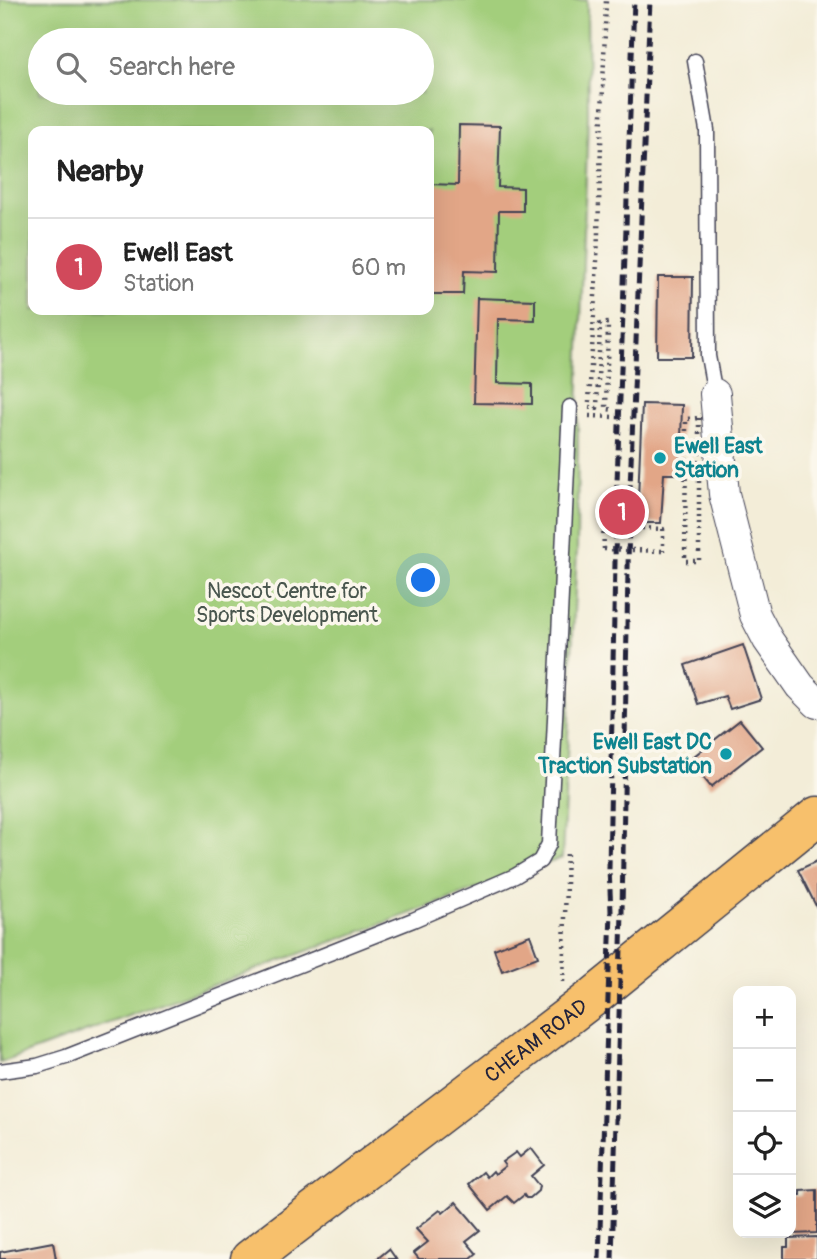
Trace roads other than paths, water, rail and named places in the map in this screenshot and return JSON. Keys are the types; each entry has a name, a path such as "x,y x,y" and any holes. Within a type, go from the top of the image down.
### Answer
{"highway":[{"name":"CHEAM ROAD","path":"250,1259 606,987 817,816"}],"street":[{"path":"715,394 724,494 755,615 768,640 800,686 817,704"}],"lane":[{"path":"695,61 707,130 708,356 715,394"},
{"path":"0,1071 37,1066 66,1057 413,920 515,876 540,861 549,844 570,407"}],"railway":[{"path":"599,1259 611,911 609,869 616,511 634,0"},
{"path":"612,1259 622,912 629,512 650,0"}],"place":[{"name":"Ewell East Station","path":"660,458"},
{"name":"Ewell East","path":"622,512"},
{"name":"Ewell East DC Traction Substation","path":"726,754"}],"park label":[{"name":"Nescot Centre for Sports Development","path":"287,603"}]}
